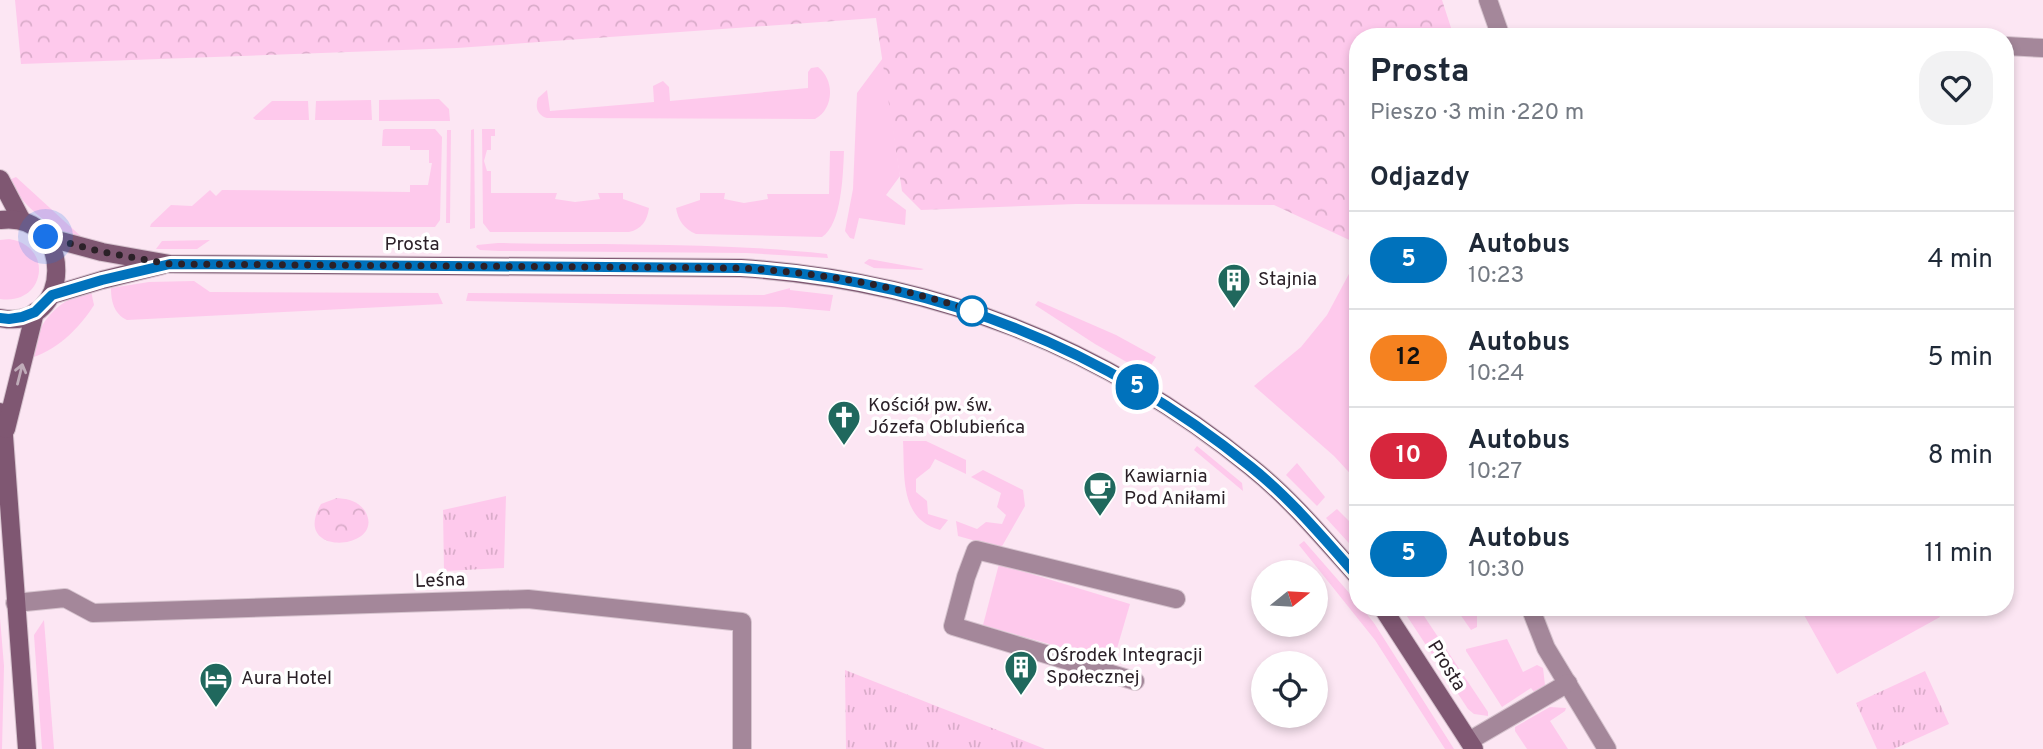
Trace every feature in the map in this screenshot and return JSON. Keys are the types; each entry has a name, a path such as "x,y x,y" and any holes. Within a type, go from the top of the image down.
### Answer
{"street":[{"path":"1488,0 1498,28"},
{"path":"2014,46 2043,48"},
{"path":"0,179 22,221"},
{"path":"0,220 22,221"},
{"name":"Prosta","path":"22,221 35,227 46,237 102,252 170,264 741,268 847,280 926,297 1016,327 1056,344 1158,399 1252,467 1311,524 1349,567"},
{"path":"0,318 9,319 35,312 52,295 57,267 54,251 46,237"},
{"name":"Prosta","path":"52,295 170,264"},
{"path":"4,436 35,312"},
{"path":"0,412 27,749"},
{"path":"1135,681 953,626 976,550 1176,599"},
{"name":"Leśna","path":"15,603 65,598 93,613 528,599 742,622 742,749"},
{"name":"Prosta","path":"1388,616 1471,745"},
{"path":"1534,616 1546,648 1607,749"},
{"path":"1471,745 1568,683"}],"green space":[{"path":"15,0 1442,0 1451,28 1349,28 1349,240 1274,205 1076,204 921,210 902,191 876,18 457,48 21,64"},
{"path":"883,58 900,176 886,195 906,210 905,225 859,218 854,239 845,231 853,189 857,93"},
{"path":"818,67 827,79 830,94 826,108 815,119 547,118 539,113 537,107 538,98 547,90 550,111 654,102 653,86 663,81 669,87 670,101 808,88 808,72 811,68"},
{"path":"439,99 449,109 450,121 379,121 379,100"},
{"path":"371,100 372,120 315,120 316,101"},
{"path":"272,101 308,101 309,120 253,118"},
{"path":"385,129 435,129 442,137 440,220 435,227 150,227 171,205 192,206 210,190 216,196 222,190 410,192 410,185 428,185 432,163 429,163 429,150 410,150 410,146 382,146"},
{"path":"474,129 475,228 470,229 471,130"},
{"path":"482,129 495,129 495,136 491,136 491,150 487,150 484,161 487,171 491,171 491,193 557,193 555,199 575,202 600,199 598,193 623,193 623,199 649,208 645,221 641,227 629,232 490,232 483,223"},
{"path":"447,130 451,130 450,223 446,223"},
{"path":"830,151 844,151 842,185 834,221 822,237 696,234 682,224 678,216 676,208 700,200 700,193 725,193 724,199 744,203 768,199 767,194 829,194"},
{"path":"16,177 86,241 52,225 32,210 9,180"},
{"path":"9,239 24,244 33,252 39,274 35,285 27,294 15,299 0,299 0,240"},
{"path":"210,240 197,249 156,249 162,241"},
{"path":"498,243 745,247 827,254 828,258 746,253 499,251 480,250 476,247"},
{"path":"869,259 924,269 874,268 864,263"},
{"path":"1349,274 1349,472 1254,386 1301,347 1327,315"},
{"path":"194,281 210,292 438,293 443,304 127,320 116,311 113,302 111,288 149,282"},
{"path":"790,288 833,295 830,311 784,307 466,301 468,293 764,295"},
{"path":"91,291 94,305 74,331 47,351 27,359 43,324 57,307"},
{"path":"1038,301 1116,335 1156,357 1146,373 1035,305"},
{"path":"903,441 926,441 966,460 966,474 935,459 930,468 916,479 916,492 927,501 928,514 948,520 940,530 917,516 911,506 905,481"},
{"path":"1197,446 1242,483 1243,491 1194,450"},
{"path":"1297,463 1325,497 1317,506 1286,475"},
{"path":"983,470 1023,490 1025,506 1001,548 958,536 956,521 977,529 986,522 1002,524 1006,515 997,507 1001,493 971,477"},
{"path":"506,496 504,568 444,571 443,510"},
{"path":"337,498 359,505 365,511 368,524 363,534 340,543 327,541 318,534 315,522 321,504"},
{"path":"1337,509 1349,521 1349,543 1326,518"},
{"path":"1304,541 1321,560 1311,560 1299,545"},
{"path":"999,564 1130,604 1113,662 983,625"},
{"path":"1328,569 1349,593 1349,608 1328,581"},
{"path":"1356,616 1368,616 1374,623 1454,749 1445,749 1375,640"},
{"path":"1407,616 1424,616 1488,712 1488,716 1474,714 1468,709"},
{"path":"1461,616 1477,616 1477,627 1471,630"},
{"path":"1805,616 1940,616 1940,617 1837,674"},
{"path":"0,618 4,666 2,749 0,749"},
{"path":"44,620 54,749 42,749 34,635"},
{"path":"1507,639 1523,672 1537,665 1543,668 1545,685 1534,692 1531,688 1502,707 1466,649"},
{"path":"845,670 1045,749 846,749"},
{"path":"1925,671 1949,724 1894,749 1877,749 1856,703"},
{"path":"1550,707 1566,708 1550,721 1568,749 1527,749 1515,727"}],"bus line":[{"name":"5","path":"0,318 22,317 35,312 45,305 52,295 170,264 741,268 847,280 926,297 1016,327 1056,344 1158,399 1252,467 1311,524 1349,567"}],"place":[{"name":"Stajnia","path":"1234,310"},
{"name":"Kościół pw. św. Józefa Oblubieńca","path":"844,447"},
{"name":"Kawiarnia Pod Aniłami","path":"1100,518"},
{"name":"Ośrodek Integracji Społecznej","path":"1021,697"},
{"name":"Aura Hotel","path":"216,709"}],"route":[{"path":"46,237 102,252 170,264 741,268 794,272 894,289 978,313 972,311"}]}
